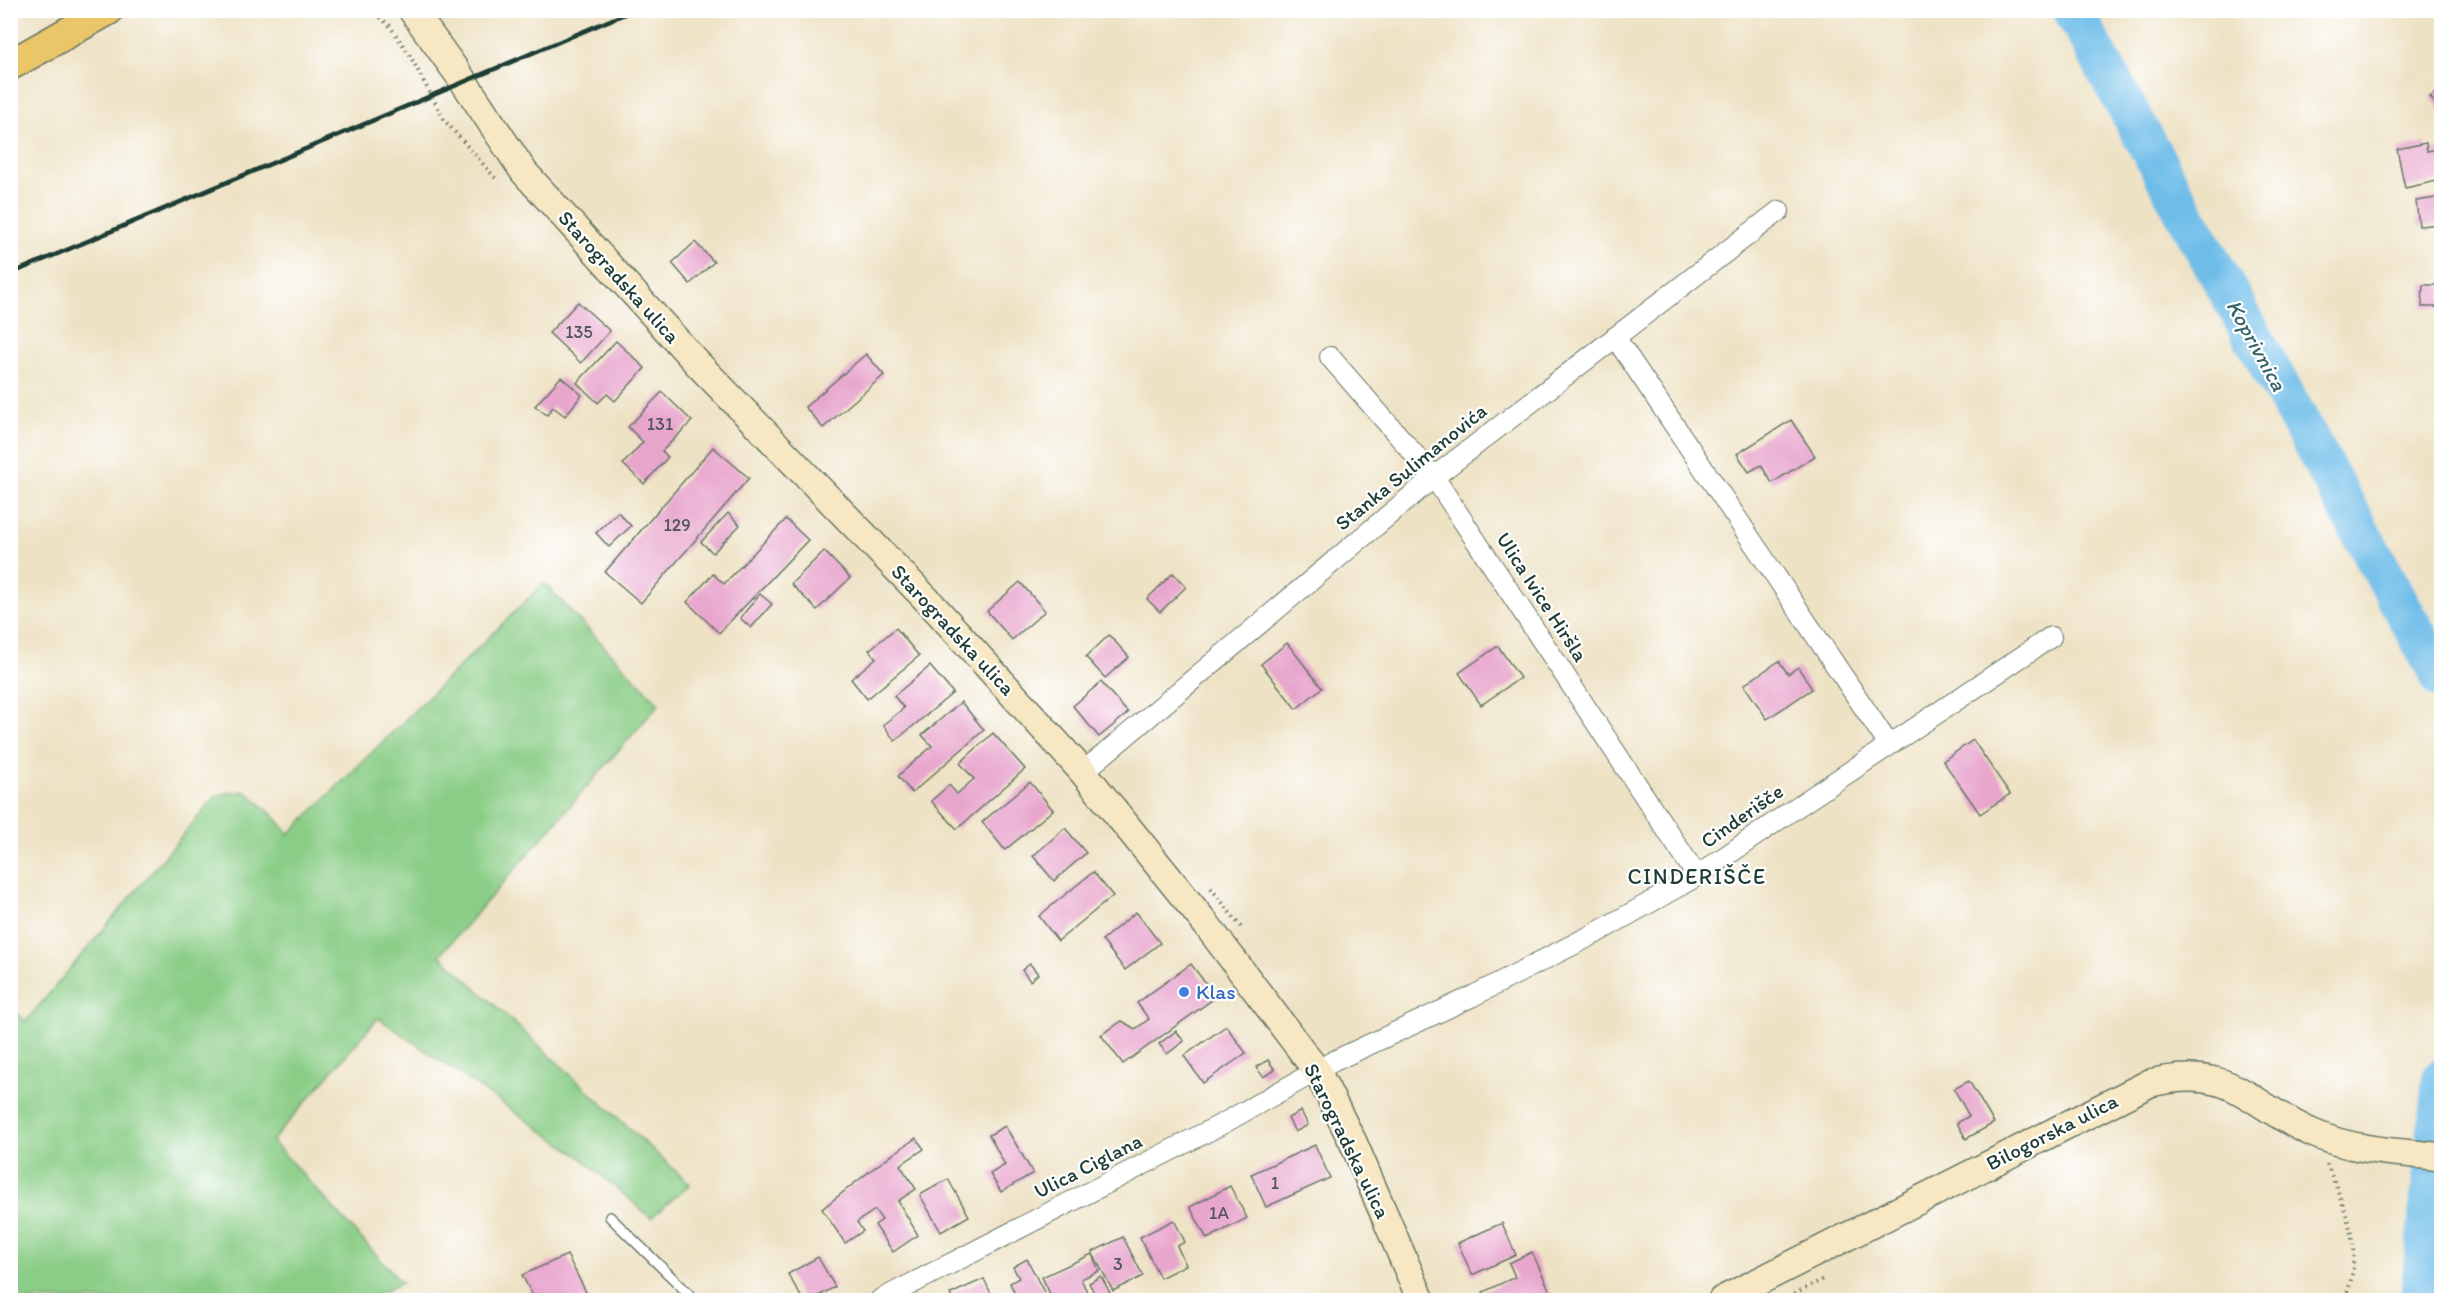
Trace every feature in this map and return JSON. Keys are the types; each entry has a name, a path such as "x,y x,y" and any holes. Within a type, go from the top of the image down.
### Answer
{"main road":[{"path":"10,65 108,10"},
{"path":"390,10 435,44"},
{"name":"Starogradska ulica","path":"412,10 464,82 524,172 698,364 933,606 1083,772 1206,924 1317,1071 1353,1142 1421,1300"},
{"name":"Bilogorska ulica","path":"1722,1300 2150,1083 2172,1077 2189,1076 2214,1079 2237,1088 2288,1121 2315,1134 2345,1144 2442,1157"}],"street":[{"name":"Stanka Sulimanovića","path":"1083,772 1434,477 1779,211"},
{"path":"1615,337 1889,745"},
{"name":"Ulica Ivice Hiršla","path":"1330,357 1434,477 1697,876"},
{"name":"Cinderišče","path":"1317,1071 1585,938 1697,876 2051,637"},
{"name":"Ulica Ciglana","path":"880,1300 1222,1124 1317,1071"}],"lane":[{"path":"610,1217 695,1300"}],"path":[{"path":"370,10 389,25 408,52 445,121 505,188 524,172"},
{"path":"2324,1156 2350,1222 2355,1253 2351,1286 2344,1300"},
{"path":"1784,1300 1835,1272"}],"green space":[{"path":"544,583 659,704 440,955 690,1184 651,1218 579,1156 378,1018 272,1141 402,1283 366,1300 11,1300 11,1009 26,1021 215,797 245,791 273,815 289,834"}],"building":[{"path":"2442,88 2442,111 2430,97"},
{"path":"2426,143 2427,151 2442,148 2442,180 2405,188 2397,149"},
{"path":"2442,197 2442,224 2419,226 2416,201"},
{"path":"695,242 714,262 690,284 672,263"},
{"path":"2423,285 2442,285 2442,307 2422,307"},
{"path":"578,302 610,331 581,363 549,333"},
{"path":"616,341 645,368 615,401 607,394 598,403 577,383"},
{"path":"866,354 884,375 823,428 805,407"},
{"path":"561,377 582,395 565,416 553,407 547,415 535,406"},
{"path":"662,392 692,421 662,451 668,457 644,484 623,464 643,442 628,427"},
{"path":"1791,420 1815,456 1772,483 1761,465 1749,472 1737,454"},
{"path":"713,447 749,478 641,603 605,572"},
{"path":"618,512 631,526 609,547 596,533"},
{"path":"728,513 740,525 713,553 701,542"},
{"path":"786,519 808,540 719,633 687,602 713,574 724,584"},
{"path":"824,551 850,578 817,610 791,584"},
{"path":"1173,573 1186,587 1160,612 1147,599"},
{"path":"1020,582 1045,611 1012,640 987,611"},
{"path":"760,594 772,604 751,628 740,618"},
{"path":"896,628 919,656 867,699 851,679 876,658 869,650"},
{"path":"1109,635 1129,657 1105,678 1086,657"},
{"path":"1287,643 1322,688 1296,709 1261,664"},
{"path":"1498,646 1520,678 1481,705 1459,673"},
{"path":"1779,661 1788,674 1798,667 1812,689 1767,719 1744,685"},
{"path":"930,666 953,693 895,741 883,725 904,708 894,696"},
{"path":"1101,682 1128,713 1099,737 1073,706"},
{"path":"961,702 984,730 912,793 898,776 932,746 922,735"},
{"path":"993,733 1025,769 957,829 931,801 949,785 957,794 974,779 960,763"},
{"path":"1973,740 2010,794 1980,814 1943,761"},
{"path":"1030,782 1053,810 1005,850 982,822"},
{"path":"1065,828 1086,853 1054,881 1033,856"},
{"path":"1093,872 1113,896 1058,941 1039,916"},
{"path":"1136,912 1160,943 1125,970 1102,940"},
{"path":"1030,964 1038,974 1030,981 1022,970"},
{"path":"1191,964 1216,997 1123,1064 1101,1035 1122,1021 1135,1029 1149,1019 1137,1003"},
{"path":"1226,1026 1246,1053 1203,1083 1184,1056"},
{"path":"1176,1031 1184,1041 1167,1054 1159,1044"},
{"path":"1268,1060 1275,1070 1263,1077 1256,1067"},
{"path":"1969,1081 1994,1123 1966,1139 1957,1123 1969,1116 1954,1089"},
{"path":"1301,1111 1308,1125 1295,1132 1288,1118"},
{"path":"1005,1126 1033,1173 1001,1192 990,1174 1005,1165 989,1135"},
{"path":"916,1138 924,1149 900,1165 916,1189 898,1201 918,1235 893,1252 875,1225 882,1220 875,1210 857,1222 863,1231 845,1243 822,1209"},
{"path":"1315,1145 1330,1178 1266,1207 1251,1174"},
{"path":"948,1179 969,1216 941,1232 920,1195"},
{"path":"1230,1186 1247,1218 1207,1239 1190,1207"},
{"path":"1174,1220 1185,1242 1177,1246 1186,1265 1160,1278 1140,1237"},
{"path":"1502,1223 1516,1255 1472,1275 1458,1243"},
{"path":"1123,1237 1143,1276 1113,1291 1092,1252"},
{"path":"1532,1252 1554,1300 1487,1300 1483,1292 1515,1277 1509,1263"},
{"path":"1092,1254 1099,1271 1081,1279 1091,1300 1053,1300 1042,1277"},
{"path":"567,1255 590,1300 535,1300 522,1275"},
{"path":"818,1257 835,1287 811,1300 803,1300 788,1274"},
{"path":"1027,1259 1048,1300 1026,1300 1024,1297 1018,1300 1010,1283 1019,1278 1013,1267"},
{"path":"1101,1276 1111,1295 1098,1300 1089,1283"},
{"path":"984,1279 994,1300 953,1300 950,1294"}],"waterway":[{"name":"Koprivnica","path":"2073,10 2442,680"},
{"name":"Koprivnica","path":"2420,1300 2442,1078"}],"railway":[{"path":"10,274 634,10"}],"place":[{"name":"Klas","path":"1184,992"}],"district":[{"name":"CINDERIŠČE","path":"1697,876"}]}
